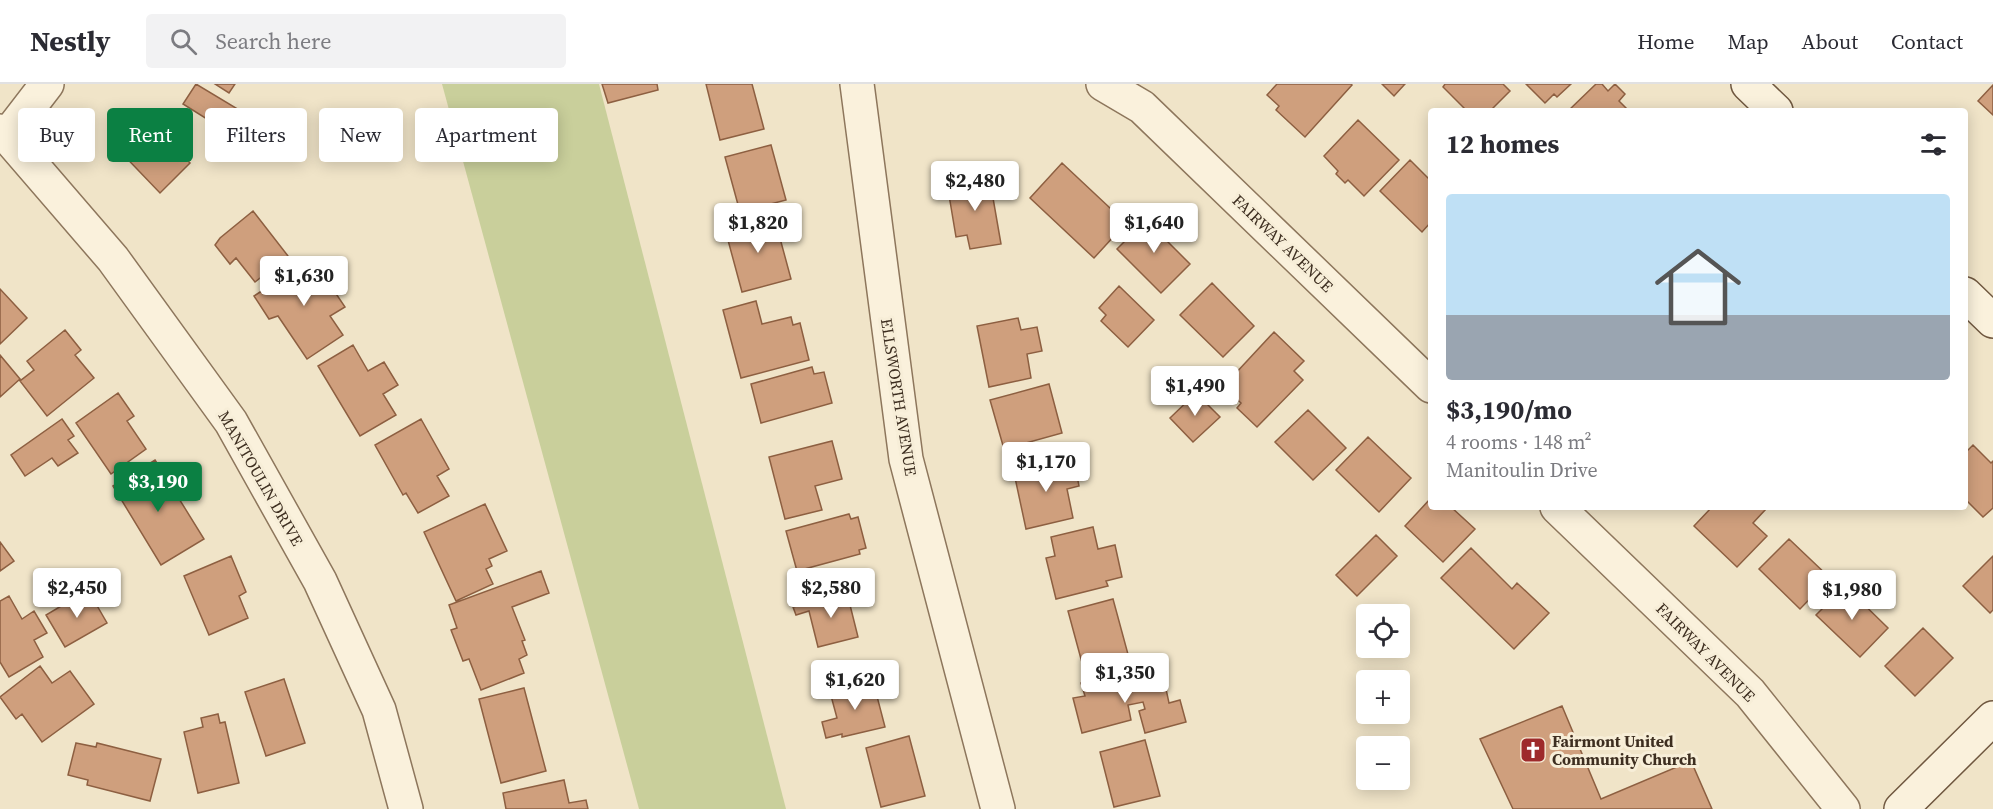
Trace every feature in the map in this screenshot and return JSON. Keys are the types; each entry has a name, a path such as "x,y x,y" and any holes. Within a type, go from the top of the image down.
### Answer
{"street":[{"path":"4,133 47,84"},
{"name":"ELLSWORTH AVENUE","path":"857,84 906,459 999,809"},
{"name":"FAIRWAY AVENUE","path":"1103,84 1142,107 1428,383"},
{"path":"1748,84 1773,108"},
{"name":"MANITOULIN DRIVE","path":"4,133 113,260 231,422 320,581 379,710 406,809"},
{"path":"1968,297 1993,321"},
{"name":"FAIRWAY AVENUE","path":"1560,510 1750,693 1843,809"},
{"path":"1901,809 1993,718"}],"green space":[{"path":"442,84 599,84 786,809 639,809 463,162 558,162 558,108 449,108"}],"building":[{"path":"196,84 236,108 205,108 205,118 193,108 183,104"},
{"path":"215,84 235,84 229,93"},
{"path":"602,84 657,84 658,90 608,103"},
{"path":"706,84 752,84 764,129 720,140"},
{"path":"1277,84 1352,85 1305,137 1276,110 1279,106 1267,95"},
{"path":"1382,84 1405,84 1394,96"},
{"path":"1445,84 1503,84 1510,91 1493,108 1464,108 1443,87"},
{"path":"1526,84 1571,84 1557,97 1554,94 1545,103"},
{"path":"1596,84 1602,84 1608,91 1615,84 1625,94 1619,101 1626,108 1571,108"},
{"path":"1993,85 1993,115 1978,101"},
{"path":"1358,120 1399,160 1364,196 1348,180 1345,183 1336,174 1338,171 1324,156"},
{"path":"771,145 786,200 740,212 725,157"},
{"path":"1410,160 1428,178 1428,225 1422,232 1380,191"},
{"path":"130,162 189,162 160,193"},
{"path":"1062,163 1126,223 1094,258 1030,198"},
{"path":"989,175 1001,244 970,249 967,235 956,237 947,183"},
{"path":"253,211 288,256 255,282 236,258 230,264 215,245 220,238"},
{"path":"1151,215 1171,235 1166,240 1190,264 1161,293 1117,249"},
{"path":"774,216 791,279 742,292 725,229"},
{"path":"312,258 345,307 330,316 343,335 307,359 278,316 269,319 254,296"},
{"path":"1212,283 1254,326 1223,357 1180,315"},
{"path":"1119,286 1154,320 1128,347 1101,321 1106,315 1099,308"},
{"path":"0,289 27,318 0,344"},
{"path":"756,301 762,324 791,317 793,325 800,323 809,360 741,378 723,310"},
{"path":"1018,318 1021,330 1037,327 1042,351 1027,354 1031,378 989,387 977,326"},
{"path":"65,330 81,350 75,355 94,378 47,416 20,381 34,370 27,361"},
{"path":"1274,332 1304,361 1294,371 1303,380 1257,427 1237,408 1241,403 1227,390 1238,379 1234,375"},
{"path":"353,345 368,371 384,362 398,385 383,394 396,415 360,436 318,366"},
{"path":"0,355 20,379 0,397"},
{"path":"812,367 814,374 824,372 832,403 761,423 751,384"},
{"path":"1049,384 1062,433 1004,449 990,400"},
{"path":"118,393 134,416 127,421 146,449 111,474 76,423"},
{"path":"1196,393 1220,417 1193,442 1170,418"},
{"path":"1308,410 1346,448 1313,480 1275,442"},
{"path":"62,419 74,436 68,440 78,453 58,466 52,458 25,476 11,455"},
{"path":"421,419 449,469 437,476 449,496 418,513 406,493 403,495 375,445"},
{"path":"1368,437 1411,478 1379,512 1336,470"},
{"path":"832,441 842,479 815,486 822,510 785,519 769,457"},
{"path":"1973,445 1991,463 1993,461 1993,508 1983,517 1968,502 1968,450"},
{"path":"155,460 204,539 161,565 113,486"},
{"path":"1074,460 1079,486 1067,489 1073,518 1026,529 1014,473"},
{"path":"1428,501 1428,510 1454,510 1475,529 1443,562 1405,526"},
{"path":"485,504 507,551 489,559 492,566 486,569 493,584 456,601 424,532"},
{"path":"1709,510 1765,510 1753,523 1767,536 1737,567 1694,526"},
{"path":"849,514 851,519 858,517 866,548 859,550 860,554 797,571 786,531"},
{"path":"1093,527 1098,549 1115,545 1122,577 1106,581 1108,586 1056,599 1046,558 1055,556 1051,537"},
{"path":"1376,535 1397,556 1357,596 1336,575"},
{"path":"1789,539 1830,578 1800,609 1759,569"},
{"path":"0,542 14,561 0,571"},
{"path":"1471,548 1512,589 1517,583 1549,613 1514,649 1441,578"},
{"path":"231,556 246,592 239,596 248,618 209,635 184,576"},
{"path":"1993,556 1993,610 1990,613 1963,586"},
{"path":"541,571 549,593 512,607 525,640 522,641 527,655 519,659 524,673 481,690 469,659 463,661 451,630 457,628 449,605"},
{"path":"1845,586 1888,628 1860,657 1816,615"},
{"path":"88,590 107,623 65,647 46,615"},
{"path":"847,593 858,637 818,647 809,611 796,615 793,607"},
{"path":"9,596 22,619 34,611 47,633 34,640 43,657 9,677 0,662 0,601"},
{"path":"1113,599 1129,658 1084,670 1068,611"},
{"path":"1923,628 1953,658 1915,696 1885,666"},
{"path":"40,666 52,683 70,671 94,704 42,742 22,714 16,719 0,697"},
{"path":"1136,669 1141,689 1156,685 1166,689 1169,703 1180,700 1186,722 1145,733 1139,711 1145,709 1143,702 1128,705 1131,720 1082,733 1073,698 1085,696 1081,683"},
{"path":"284,679 305,743 266,756 245,692"},
{"path":"873,681 885,727 842,737 842,734 826,738 822,722 837,718 830,692"},
{"path":"524,688 546,771 501,783 479,699"},
{"name":"Fairmont United Community Church","path":"1562,706 1601,799 1691,761 1712,809 1513,809 1480,739"},
{"path":"218,714 220,723 225,722 239,783 198,793 184,732 203,727 201,718"},
{"path":"909,736 925,796 881,807 866,748"},
{"path":"1145,740 1160,796 1114,807 1100,752"},
{"path":"76,743 96,747 97,743 161,759 150,801 87,785 88,780 68,775"},
{"path":"564,780 569,803 586,800 588,809 506,809 503,793"}],"place":[{"name":"Fairmont United Community Church","path":"1533,750"}]}
